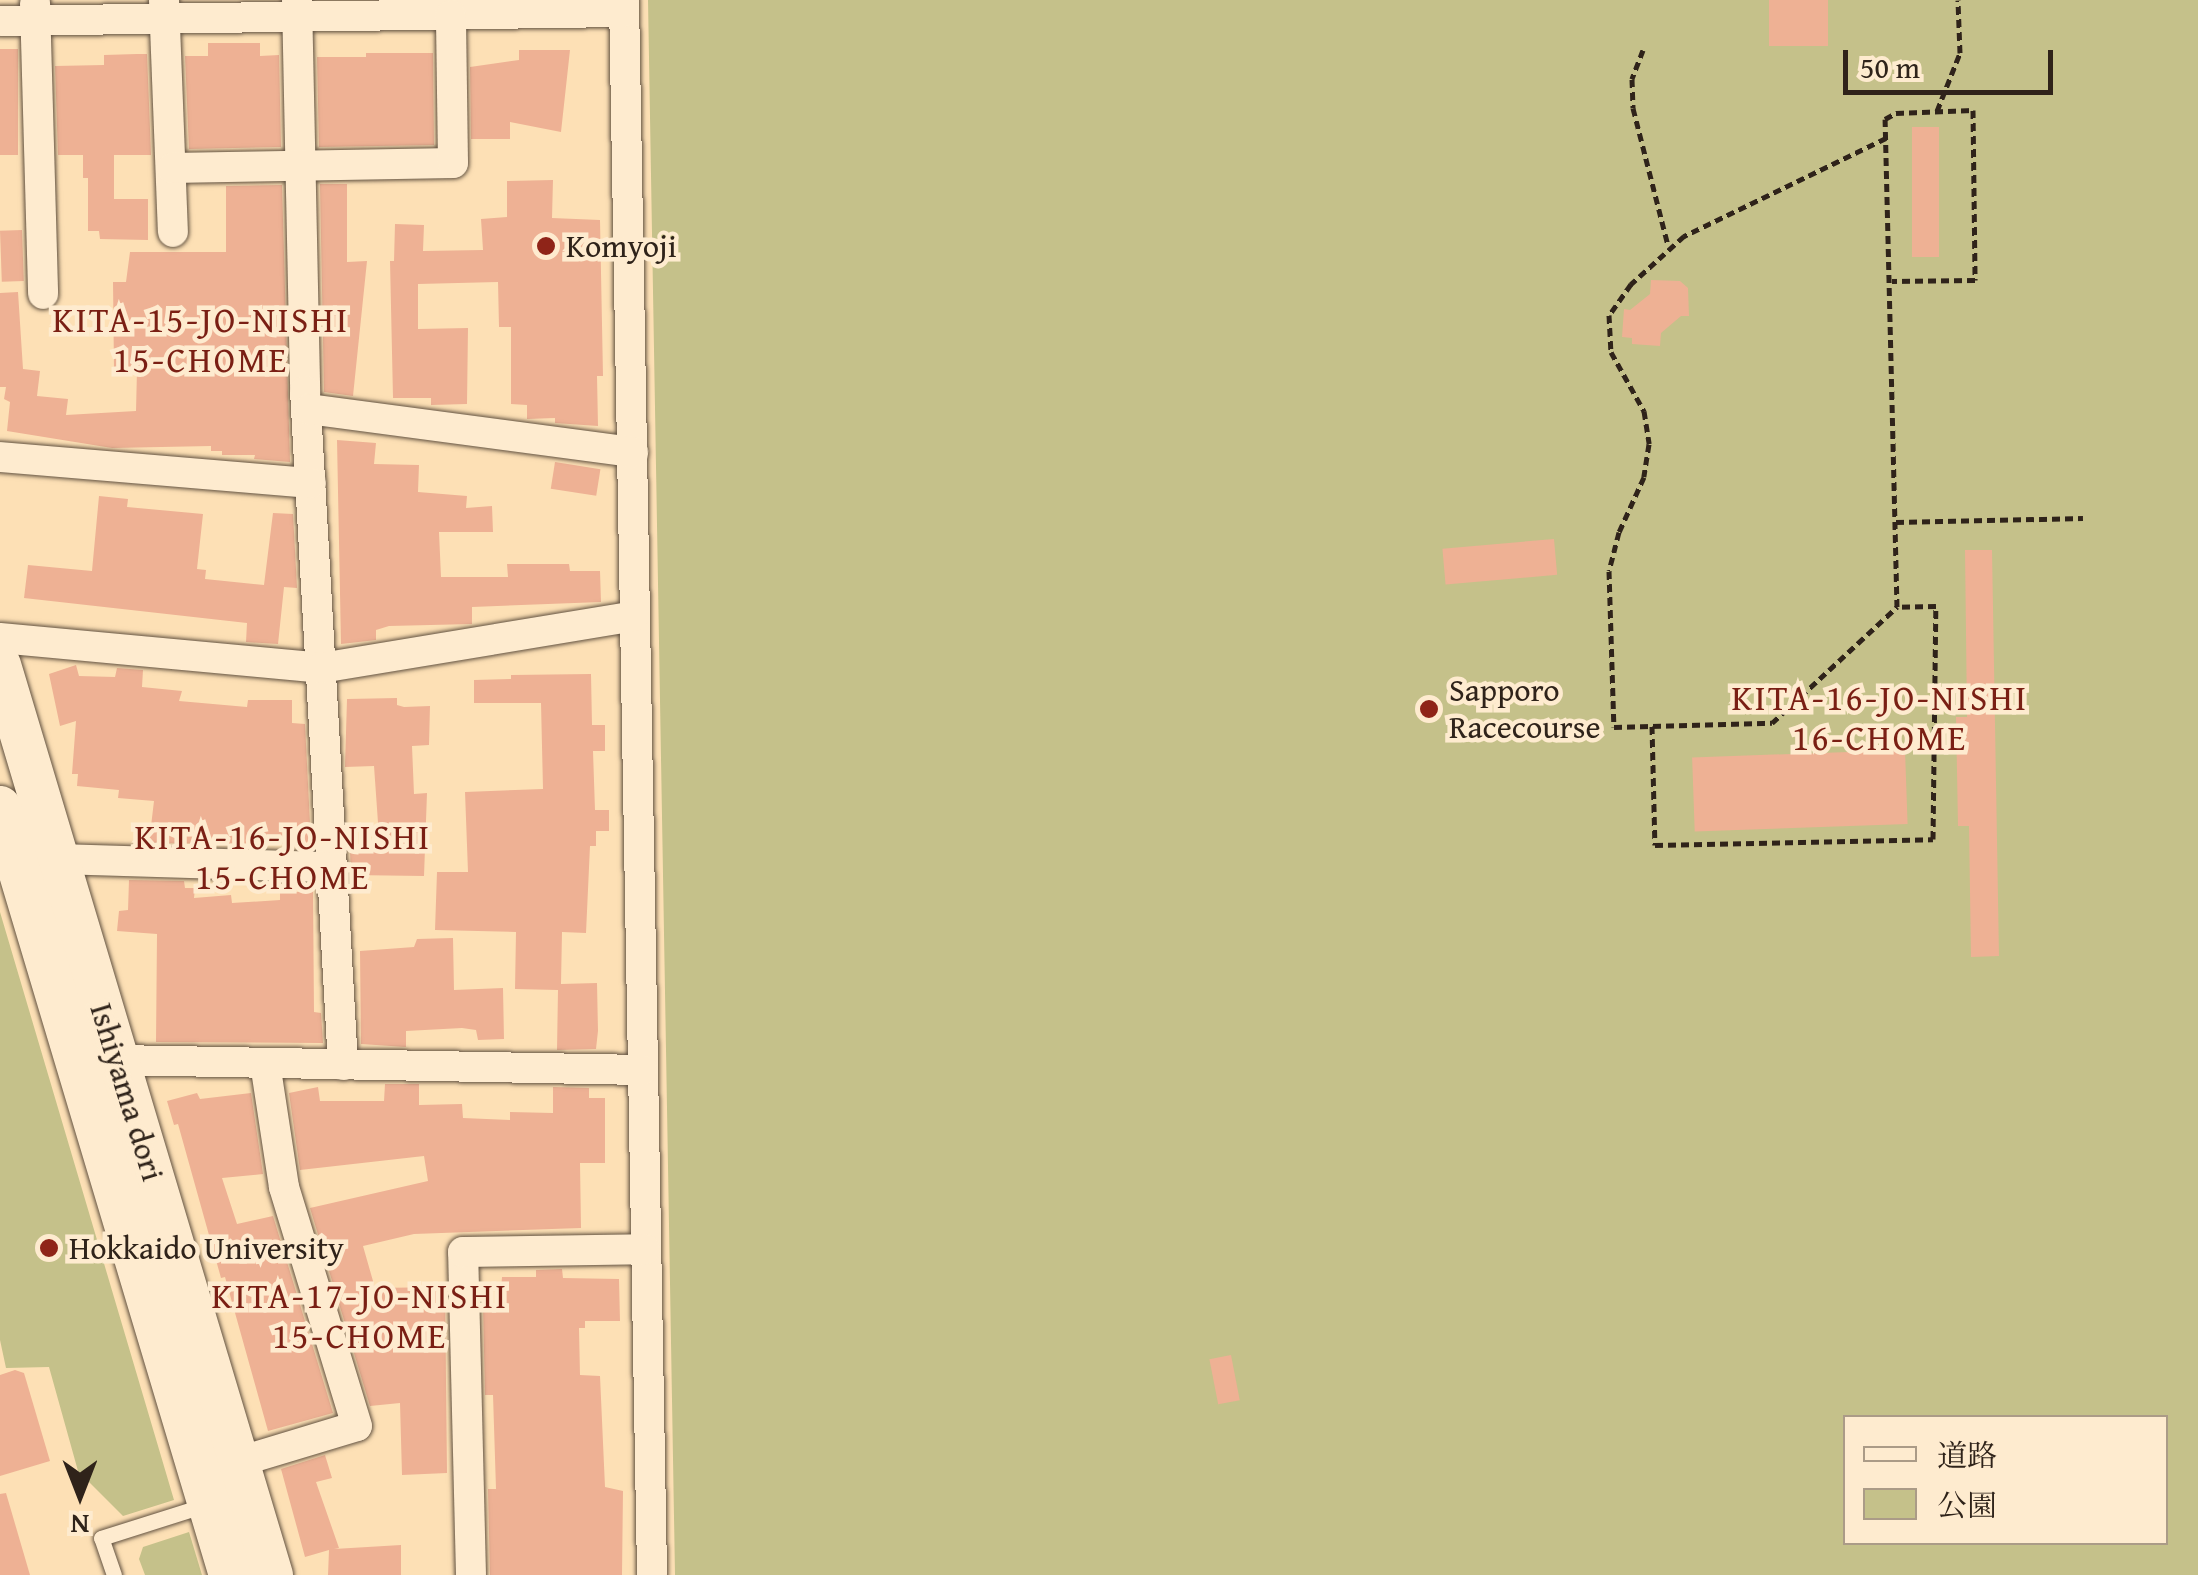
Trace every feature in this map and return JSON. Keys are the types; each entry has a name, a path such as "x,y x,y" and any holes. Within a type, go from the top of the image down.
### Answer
{"main road":[{"name":"Ishiyama dori","path":"0,665 272,1575"},
{"name":"Ishiyama dori","path":"0,807 230,1575"}],"street":[{"path":"0,22 35,10 298,8 451,14 624,6 652,1575"},
{"path":"298,8 299,166 312,483 343,1065"},
{"path":"164,9 172,232"},
{"path":"35,10 43,294"},
{"path":"172,168 454,163 451,14"},
{"path":"310,409 633,452"},
{"path":"0,457 312,483"},
{"path":"0,638 321,668 634,616"},
{"path":"56,859 333,866"},
{"path":"117,1060 642,1070"},
{"path":"238,1462 357,1426 284,1187 265,1063"},
{"path":"471,1575 463,1252 645,1249"}],"lane":[{"path":"114,1575 101,1538 208,1504"}],"path":[{"path":"1936,111 1960,53 1958,0"},
{"path":"1643,50 1632,80 1633,108 1668,246"},
{"path":"1892,282 1975,280 1974,110 1896,112 1885,119 1897,607"},
{"path":"1652,726 1656,845 1934,840 1936,606 1897,607 1772,723 1652,726 1614,727 1608,571 1619,532 1644,478 1649,444 1644,411 1611,352 1607,327 1616,302 1668,246 1886,138"},
{"path":"1895,522 2082,518"}],"green space":[{"name":"Sapporo Racecourse","path":"648,0 2198,0 2198,1575 675,1575"},
{"name":"Hokkaido University","path":"0,912 174,1500 123,1516 78,1471 49,1367 6,1368 0,1340"},
{"path":"189,1532 202,1575 145,1575 139,1559 143,1547"}],"building":[{"path":"1769,0 1828,0 1828,46 1769,46"},
{"path":"208,43 260,43 260,56 279,55 281,147 189,149 185,56 208,56"},
{"path":"0,49 18,49 18,155 0,155"},
{"path":"519,50 570,50 561,132 510,122 510,139 471,139 470,67 519,60"},
{"path":"366,53 433,53 434,145 319,147 317,57 366,57"},
{"path":"147,54 151,155 114,155 114,199 148,199 148,240 100,239 99,231 88,231 88,178 83,178 83,155 58,155 55,66 104,65 104,55"},
{"path":"1912,127 1939,127 1939,257 1912,257"},
{"path":"553,180 552,218 600,220 603,376 597,376 598,426 555,423 555,418 527,419 527,405 511,404 511,327 499,327 498,282 418,284 418,329 468,328 467,404 431,405 431,398 393,398 390,261 394,261 395,224 424,225 423,251 483,250 481,219 507,217 507,181"},
{"path":"320,184 347,184 347,262 367,261 353,396 324,392"},
{"path":"282,185 290,462 254,459 255,455 222,455 222,451 211,451 211,446 112,448 7,431 10,402 4,399 6,387 0,387 0,293 18,292 23,369 40,371 37,396 68,399 66,415 136,411 137,370 114,370 113,282 126,282 130,252 226,252 226,186"},
{"path":"22,230 24,281 2,282 0,231"},
{"path":"1651,280 1680,281 1688,288 1689,316 1681,316 1661,333 1660,346 1632,344 1632,338 1622,337 1624,309 1630,310 1650,294"},
{"path":"337,440 376,443 374,464 419,465 418,492 467,496 466,508 492,506 493,532 439,532 441,577 508,577 507,564 569,564 570,571 600,571 601,602 472,607 472,624 389,626 376,630 376,640 341,644"},
{"path":"555,462 600,469 596,496 551,489"},
{"path":"99,496 128,499 127,507 203,514 197,569 206,570 205,579 264,585 273,513 293,514 297,588 284,587 278,644 246,642 247,623 24,598 28,565 92,571"},
{"path":"1554,539 1557,575 1446,585 1442,549"},
{"path":"1965,550 1992,550 1999,956 1971,957 1969,826 1958,826 1956,717 1967,717"},
{"path":"76,665 79,676 115,677 117,668 143,670 142,687 182,691 179,701 247,707 248,700 292,700 292,723 305,724 311,844 149,843 154,801 118,798 119,790 77,786 78,774 72,774 76,721 60,726 49,674"},
{"path":"591,674 592,725 605,725 605,751 593,751 595,810 609,810 609,831 596,831 596,846 590,846 586,933 562,932 561,984 597,983 598,1031 596,1049 557,1050 558,990 515,989 516,932 435,930 437,872 468,872 465,792 543,789 541,703 474,703 474,680 511,679 511,675"},
{"path":"397,698 397,705 404,707 430,706 429,745 412,746 414,794 427,793 424,876 351,875 350,850 380,851 374,766 345,767 347,699"},
{"path":"1905,750 1908,824 1695,831 1692,757"},
{"path":"129,880 184,881 185,888 195,888 194,898 231,895 232,903 280,900 280,893 313,891 314,1012 321,1013 323,1043 156,1042 157,934 117,931 119,911 128,910"},
{"path":"453,938 454,990 503,988 504,1039 478,1040 476,1030 462,1028 406,1031 406,1047 361,1044 360,951 414,947 417,939"},
{"path":"385,1084 419,1084 419,1105 462,1104 463,1118 510,1120 510,1112 553,1113 553,1087 589,1088 589,1098 605,1098 605,1163 580,1163 581,1228 414,1234 363,1246 375,1288 445,1287 447,1473 402,1475 400,1403 370,1406 310,1208 428,1181 424,1156 300,1170 289,1093 318,1087 320,1101 384,1101"},
{"path":"197,1093 200,1099 251,1093 263,1174 222,1178 237,1224 273,1216 333,1413 268,1431 225,1277 221,1278 178,1124 174,1125 167,1101"},
{"path":"562,1269 563,1278 619,1279 620,1321 585,1321 585,1328 579,1328 580,1375 600,1376 605,1487 623,1491 622,1575 490,1575 488,1489 496,1489 493,1395 485,1395 483,1305 500,1304 502,1277 536,1277 536,1270"},
{"path":"1231,1355 1240,1400 1218,1404 1209,1359"},
{"path":"15,1370 24,1373 50,1461 0,1476 0,1375"},
{"path":"325,1455 332,1478 316,1482 339,1548 334,1549 401,1545 401,1575 328,1575 329,1550 305,1557 281,1469"},
{"path":"6,1493 30,1575 0,1575 0,1494"}],"place":[{"name":"Komyoji","path":"546,246"},
{"name":"Sapporo Racecourse","path":"1429,709"},
{"name":"Hokkaido University","path":"49,1248"}],"district":[{"name":"KITA-15-JO-NISHI 15-CHOME","path":"201,340"},
{"name":"KITA-16-JO-NISHI 16-CHOME","path":"1880,718"},
{"name":"KITA-16-JO-NISHI 15-CHOME","path":"283,857"},
{"name":"KITA-17-JO-NISHI 15-CHOME","path":"360,1316"}]}
